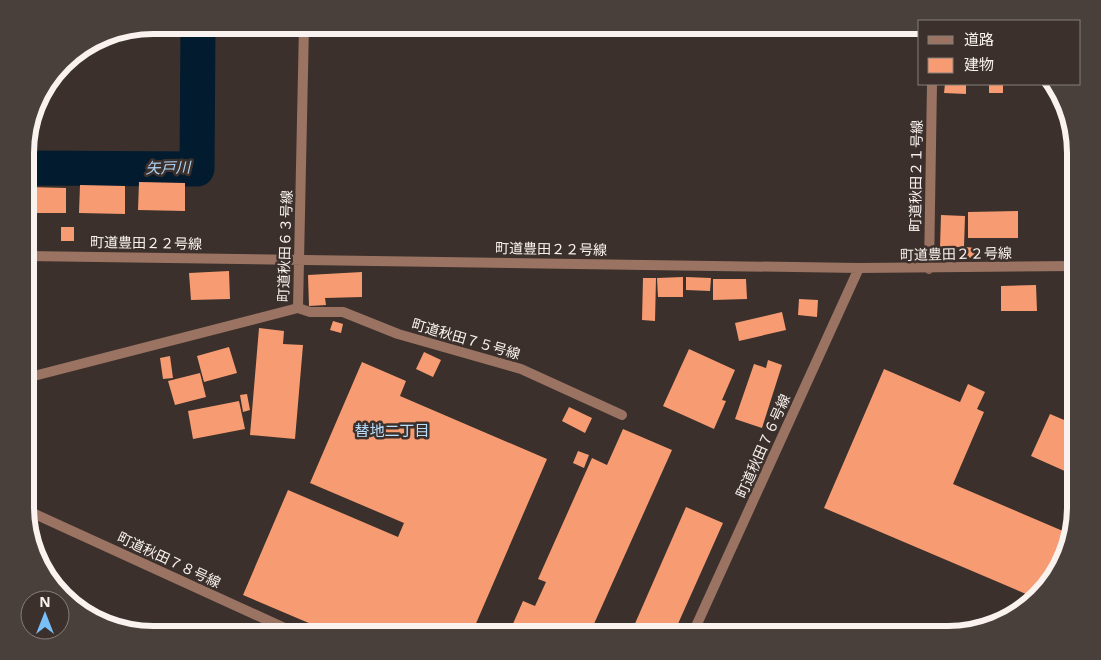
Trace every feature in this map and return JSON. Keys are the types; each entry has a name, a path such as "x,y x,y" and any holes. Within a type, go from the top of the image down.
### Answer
{"street":[{"name":"町道秋田６３号線","path":"34,376 298,308 304,34"},
{"name":"町道秋田２１号線","path":"929,269 932,85"},
{"name":"町道豊田２２号線","path":"34,256 929,269 1067,266"},
{"name":"町道秋田７６号線","path":"696,626 859,268"},
{"name":"町道秋田７５号線","path":"298,308 310,312 343,312 398,334 521,369 622,415"},
{"name":"町道秋田７８号線","path":"34,514 280,626"}],"building":[{"path":"945,85 966,85 966,94 944,93"},
{"path":"989,85 1003,85 1003,93 989,93"},
{"path":"139,182 185,183 185,211 138,210"},
{"path":"80,185 125,186 125,214 79,213"},
{"path":"34,187 66,188 66,213 34,213"},
{"path":"1018,211 1018,238 968,238 968,212"},
{"path":"941,215 965,216 964,247 940,247"},
{"path":"61,227 74,227 74,241 61,241"},
{"path":"965,247 976,248 975,258 965,257"},
{"path":"229,271 230,299 191,300 189,273"},
{"path":"362,272 362,297 325,298 326,305 309,306 308,275"},
{"path":"683,277 683,297 658,297 657,278"},
{"path":"686,277 711,278 710,291 686,290"},
{"path":"643,278 656,278 655,321 642,320"},
{"path":"713,279 746,279 747,299 713,300"},
{"path":"1036,285 1037,311 1001,311 1001,286"},
{"path":"799,299 818,300 817,317 798,315"},
{"path":"782,312 786,330 739,341 735,323"},
{"path":"333,321 343,324 341,333 330,330"},
{"path":"259,328 284,331 283,344 303,345 295,439 250,435"},
{"path":"229,347 237,373 204,382 197,356"},
{"path":"689,349 735,370 722,400 726,401 714,429 663,406"},
{"path":"424,352 441,360 433,377 416,369"},
{"path":"170,356 173,378 163,379 160,358"},
{"path":"768,360 782,365 762,428 735,419 754,364 766,368"},
{"path":"362,362 406,381 400,396 547,459 475,626 316,626 243,595 288,490 398,537 404,523 310,483"},
{"path":"884,369 960,402 968,384 985,392 977,409 984,412 953,484 1065,532 1061,546 1051,567 1043,580 1029,595 824,508"},
{"path":"200,373 206,397 175,405 168,381"},
{"path":"247,394 250,410 243,412 240,395"},
{"path":"239,401 245,429 193,439 188,411"},
{"path":"569,407 592,418 585,433 562,421"},
{"path":"1050,414 1067,421 1067,472 1031,456"},
{"path":"623,429 672,450 593,626 512,626 523,601 535,606 546,582 538,579 592,458 607,465"},
{"path":"578,451 589,455 584,468 573,463"},
{"path":"686,507 723,523 677,626 634,626"}],"waterway":[{"name":"矢戸川","path":"34,168 197,169 198,34"}],"district":[{"name":"替地二丁目","path":"392,431"}]}
